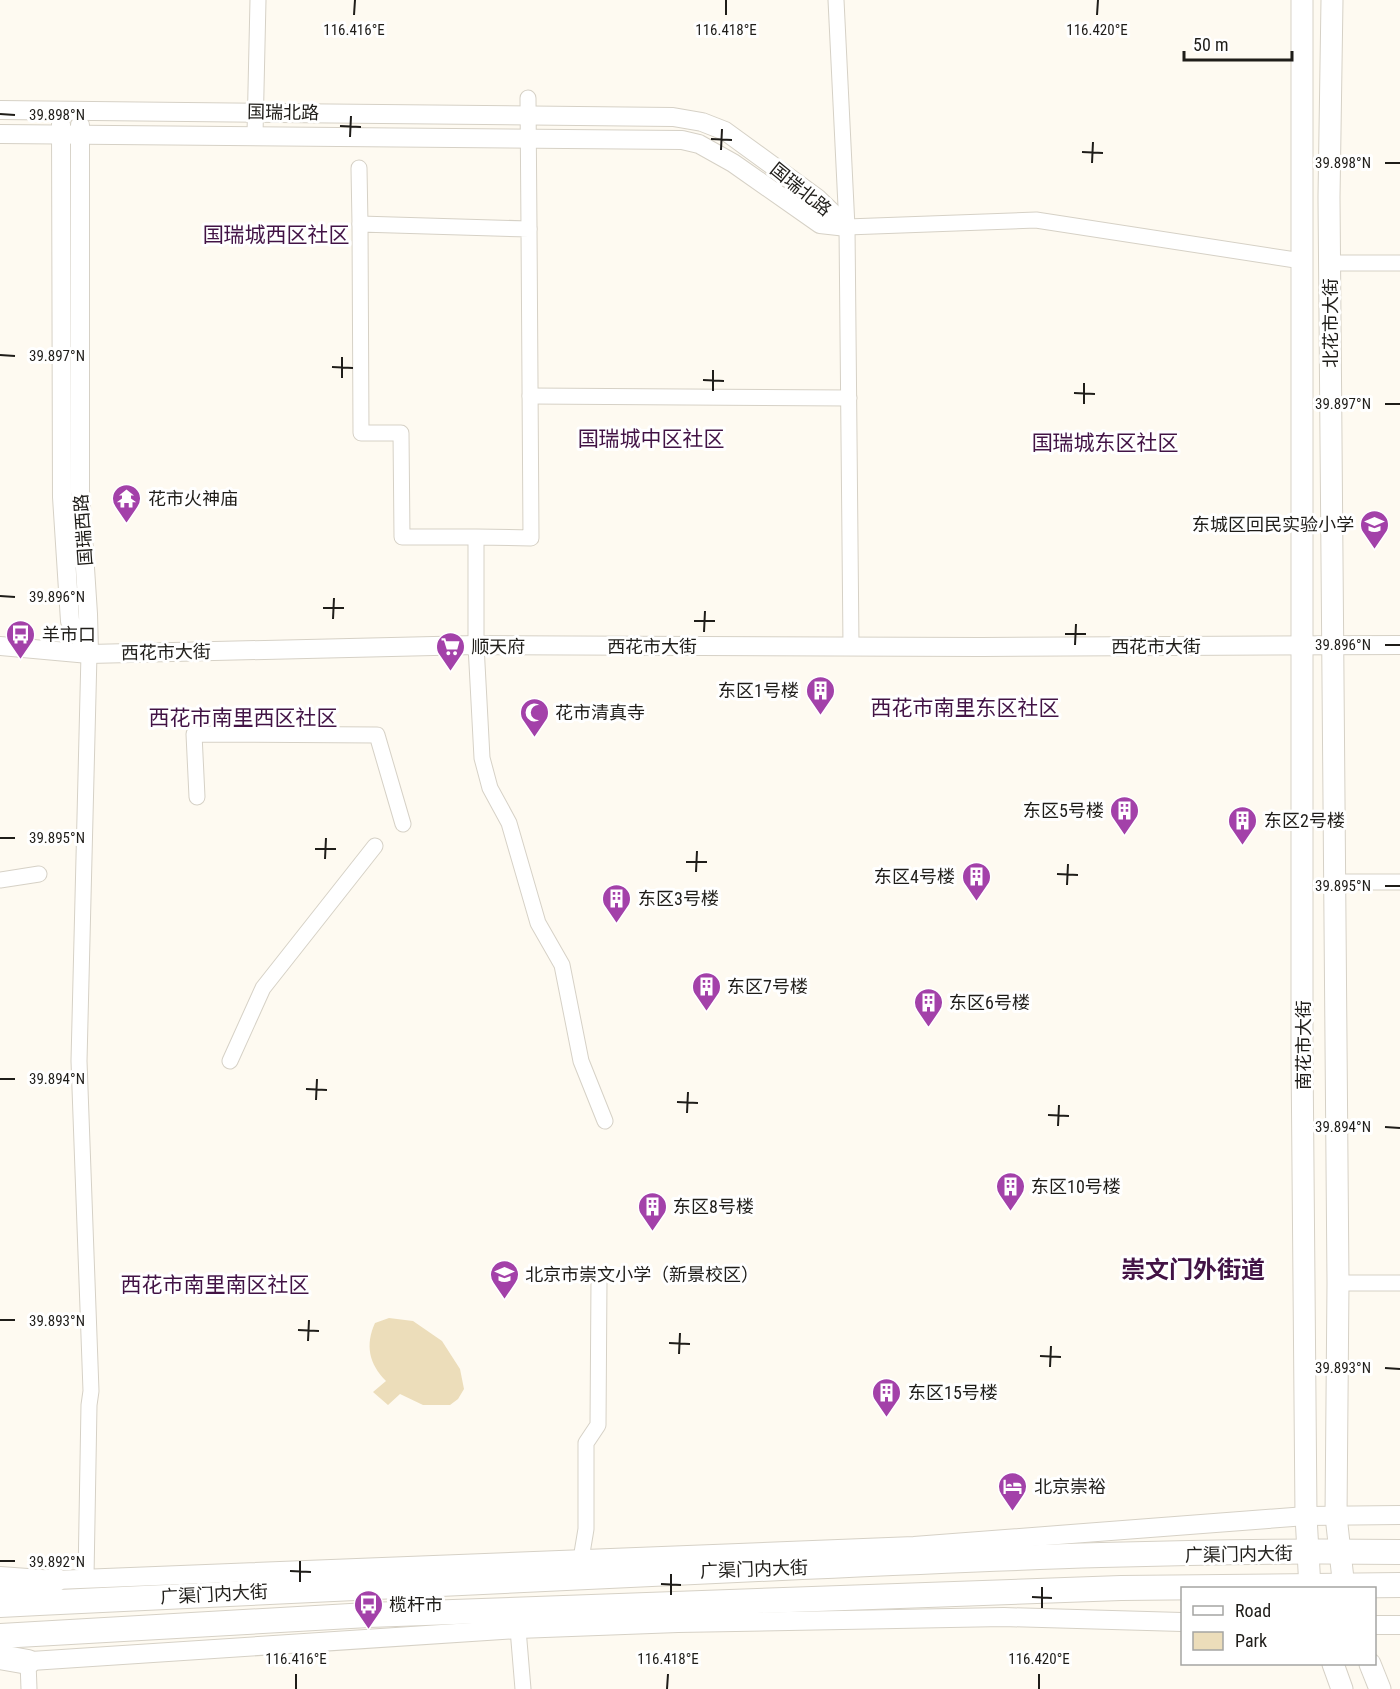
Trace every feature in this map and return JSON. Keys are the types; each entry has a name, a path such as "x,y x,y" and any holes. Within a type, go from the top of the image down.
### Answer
{"main road":[{"name":"北花市大街","path":"1302,0 1304,645"},
{"name":"北花市大街","path":"1332,0 1329,197 1332,645"},
{"name":"南花市大街","path":"1304,645 1302,1052 1306,1552 1309,1587"},
{"name":"南花市大街","path":"1332,645 1338,1283 1336,1516 1343,1587"},
{"name":"广渠门内大街","path":"0,1605 361,1586 918,1562 1339,1551 1400,1552"},
{"path":"0,1596 55,1580"},
{"name":"广渠门内大街","path":"0,1636 368,1615 1121,1587 1400,1585"},
{"path":"0,1657 28,1662"},
{"path":"1333,1665 1342,1689"},
{"path":"1370,1665 1380,1689"}],"street":[{"path":"255,134 258,0"},
{"path":"836,0 847,227 851,646"},
{"path":"359,168 361,433 401,433 402,537 531,538 528,106"},
{"name":"国瑞北路","path":"0,110 255,112 528,106 673,117 702,122 725,131 817,198 847,227"},
{"name":"国瑞西路","path":"61,110 64,520 70,621 89,654"},
{"name":"国瑞西路","path":"80,110 80,492 89,654"},
{"name":"国瑞北路","path":"0,134 682,140 699,144 733,163 820,224 847,227"},
{"path":"847,227 1036,220 1302,261"},
{"path":"360,224 529,229"},
{"path":"1330,263 1400,262"},
{"path":"530,396 849,398"},
{"path":"476,537 476,645 482,758 490,788 510,823 538,923 561,965 581,1061 604,1121"},
{"name":"西花市大街","path":"0,646 89,654 476,645 1400,645"},
{"path":"86,1577 91,1391 79,1061 89,654"},
{"path":"197,797 194,734 377,735 403,824"},
{"path":"230,1061 263,988 375,846"},
{"path":"0,880 39,874"},
{"path":"1335,882 1400,882"},
{"path":"581,1558 586,1529 586,1443 598,1425 599,1280"},
{"path":"1338,1283 1400,1283"},
{"name":"广渠门内大街","path":"0,1576 55,1580 914,1546 1306,1516 1400,1515"},
{"path":"0,1662 518,1629 678,1623 1004,1617 1181,1622"},
{"path":"1376,1625 1400,1625"},
{"path":"518,1629 523,1689"},
{"path":"28,1662 29,1689"}],"green space":[{"path":"389,1318 413,1321 442,1341 460,1369 464,1389 458,1399 450,1405 423,1405 400,1394 388,1405 373,1392 386,1381 372,1361 370,1339 375,1323"}],"place":[{"name":"花市火神庙","path":"127,524"},
{"name":"东城区回民实验小学","path":"1375,550"},
{"name":"羊市口","path":"21,660"},
{"name":"顺天府","path":"450,672"},
{"name":"东区1号楼","path":"820,716"},
{"name":"花市清真寺","path":"534,738"},
{"name":"东区5号楼","path":"1125,836"},
{"name":"东区2号楼","path":"1243,846"},
{"name":"东区4号楼","path":"976,902"},
{"name":"东区3号楼","path":"617,924"},
{"name":"东区7号楼","path":"706,1012"},
{"name":"东区6号楼","path":"928,1028"},
{"name":"东区10号楼","path":"1010,1212"},
{"name":"东区8号楼","path":"652,1232"},
{"name":"北京市崇文小学（新景校区）","path":"504,1300"},
{"name":"东区15号楼","path":"887,1418"},
{"name":"北京崇裕","path":"1013,1512"},
{"name":"榄杆市","path":"368,1630"}],"district":[{"name":"国瑞城西区社区","path":"276,235"},
{"name":"国瑞城中区社区","path":"651,439"},
{"name":"国瑞城东区社区","path":"1105,443"},
{"name":"西花市南里东区社区","path":"965,708"},
{"name":"西花市南里西区社区","path":"243,718"},
{"name":"崇文门外街道","path":"1193,1270"},
{"name":"西花市南里南区社区","path":"215,1285"}]}
